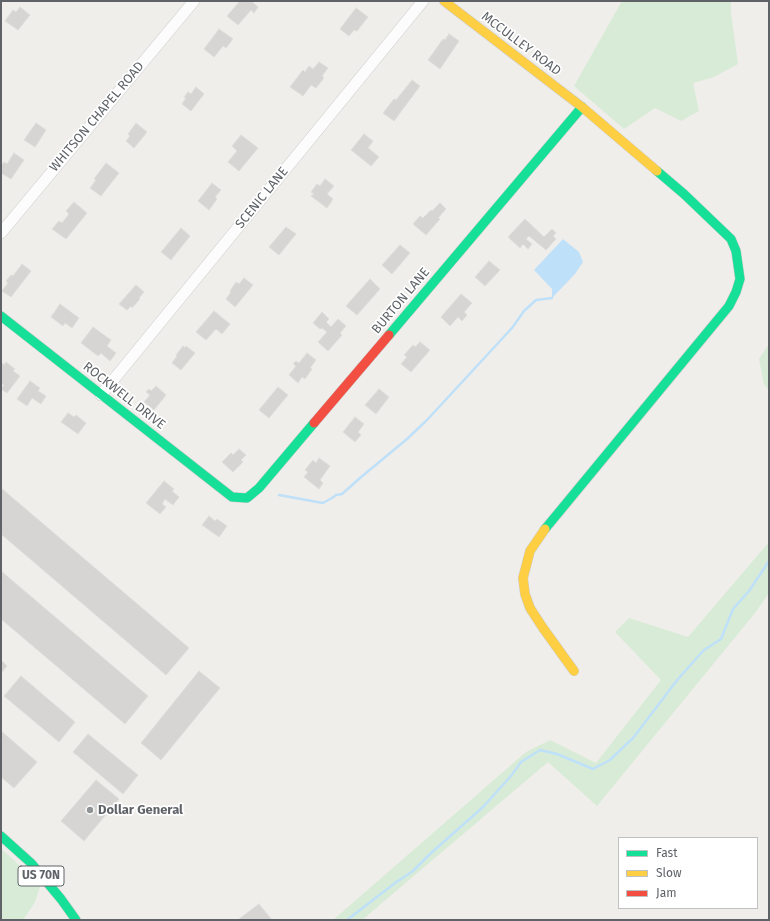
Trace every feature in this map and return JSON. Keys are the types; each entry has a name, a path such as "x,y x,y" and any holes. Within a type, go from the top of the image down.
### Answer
{"street":[{"name":"WHITSON CHAPEL ROAD","path":"1,233 194,1"},
{"name":"SCENIC LANE","path":"101,395 424,1"},
{"name":"MCCULLEY ROAD","path":"444,1 582,107 684,194 731,240 736,250 740,278 736,292 729,306 560,510 540,535 530,551 523,578 525,594 530,608 574,671"},
{"name":"BURTON LANE","path":"232,497 247,498 259,488 582,107"},
{"name":"ROCKWELL DRIVE","path":"1,316 232,497"},
{"name":"US 70N","path":"1,836 31,864 61,899 76,920"}],"green space":[{"path":"622,1 731,1 731,13 738,64 714,77 693,83 699,111 681,121 655,108 624,129 574,86"},
{"path":"769,344 769,391 764,384 759,359"},
{"path":"769,542 769,593 755,613 597,806 548,762 362,920 333,920 526,752 550,740 596,763 661,680 615,632 629,618 688,637"},
{"path":"1,849 13,859 40,887 35,902 23,920 1,920"}],"water":[{"path":"563,239 579,252 583,262 575,274 552,298 552,289 534,270"}],"building":[{"path":"240,1 251,1 258,7 254,13 251,10 238,25 227,16"},
{"path":"20,7 30,15 18,30 5,21 13,10 16,12"},
{"path":"356,8 368,17 357,31 354,30 349,36 340,29"},
{"path":"219,29 233,39 226,48 223,46 214,57 204,49"},
{"path":"449,34 459,41 440,69 428,60 443,39 445,40"},
{"path":"319,62 328,68 322,76 324,78 316,88 311,85 303,96 290,87 303,70 305,72 309,66 313,69"},
{"path":"412,80 420,86 394,121 383,113"},
{"path":"196,87 204,94 191,111 182,104 186,98 184,97 188,92 191,94"},
{"path":"36,123 46,130 35,147 24,140"},
{"path":"136,123 147,132 134,148 126,141 130,136 128,134"},
{"path":"364,134 373,141 368,148 379,157 371,166 351,150"},
{"path":"241,135 258,148 239,171 228,162 237,151 232,146"},
{"path":"14,153 24,160 11,179 1,173 1,166 4,162 7,164"},
{"path":"106,163 119,173 101,196 90,188 96,180 94,179"},
{"path":"325,179 334,186 327,194 333,199 327,208 311,196 314,194 311,192 317,184 320,186"},
{"path":"212,183 221,190 215,197 217,199 209,210 198,201"},
{"path":"74,202 87,213 66,239 52,229 59,221 62,223 69,214 66,211"},
{"path":"440,203 446,209 438,218 440,219 426,235 413,224 420,216 423,218"},
{"path":"525,219 544,237 552,229 556,233 553,236 556,239 546,250 529,236 526,239 532,244 528,249 523,244 520,248 508,237"},
{"path":"286,227 296,234 279,255 269,247"},
{"path":"181,228 190,236 171,260 161,252"},
{"path":"400,245 410,253 392,274 382,265"},
{"path":"489,261 500,270 485,286 475,277"},
{"path":"22,264 31,271 11,297 2,291 8,283 6,281 11,275 13,276"},
{"path":"244,278 253,285 235,307 226,299 236,282 239,284"},
{"path":"370,279 380,289 357,315 346,306"},
{"path":"136,285 144,292 132,308 131,306 127,310 119,304"},
{"path":"461,294 472,303 464,312 467,315 462,321 458,317 450,326 441,317"},
{"path":"60,304 79,318 72,328 65,323 63,326 51,317"},
{"path":"214,311 230,324 222,334 216,329 206,340 196,332"},
{"path":"322,312 329,319 326,322 331,327 338,319 346,326 340,333 342,335 328,351 318,342 327,332 322,328 320,329 313,323"},
{"path":"93,327 111,340 107,346 116,353 110,361 101,353 98,356 81,343"},
{"path":"420,342 430,350 411,372 401,364 407,357 404,355 413,345 415,347"},
{"path":"183,346 185,348 186,346 195,353 181,370 172,363"},
{"path":"307,353 316,360 305,379 302,377 298,383 289,375 296,366 293,364 296,361 299,363"},
{"path":"1,362 4,365 6,362 15,369 13,371 20,376 7,393 1,389 4,385 1,383"},
{"path":"30,381 40,388 38,391 46,396 41,404 32,398 27,406 17,399"},
{"path":"156,386 166,395 154,410 144,402 150,395 146,392 149,389 151,391"},
{"path":"278,387 288,395 269,418 259,410"},
{"path":"379,389 389,397 376,414 365,405"},
{"path":"68,413 74,417 76,415 86,423 78,434 61,422"},
{"path":"355,417 364,424 358,432 361,435 355,442 343,432"},
{"path":"239,449 246,455 241,460 243,462 233,472 222,462 231,453 233,455"},
{"path":"319,458 330,466 320,480 323,483 319,489 304,477 308,472 305,470 313,460 316,463"},
{"path":"164,481 174,489 172,491 179,497 173,505 165,499 162,504 166,507 160,514 146,503"},
{"path":"1,488 189,648 166,675 1,534"},
{"path":"209,516 215,521 217,519 227,526 219,537 202,525"},
{"path":"1,571 148,696 125,724 1,619"},
{"path":"1,660 7,666 1,673"},
{"path":"199,671 220,688 161,760 141,743"},
{"path":"21,676 75,722 59,742 4,696"},
{"path":"1,731 37,762 14,788 1,777"},
{"path":"88,734 138,775 123,794 73,752"},
{"name":"Dollar General","path":"96,780 119,799 84,841 61,821"},
{"path":"259,904 272,920 239,919"}],"waterway":[{"path":"279,495 323,503 336,495 342,494 427,420 512,328 524,311 536,300 552,298"},
{"path":"347,920 413,871 483,807 511,776 521,762 540,750 557,754 593,769 610,760 633,738 678,679 704,650 721,639 733,609 749,591 769,561"}],"traffic: fast":[{"path":"389,335 582,107"},
{"path":"545,529 729,306 736,292 740,279 736,251 731,239 684,194 657,171"},
{"path":"1,316 232,497 247,498 259,488 314,423"},
{"path":"1,836 31,863 61,899 76,920"}],"traffic: slow":[{"path":"444,1 582,107 657,171"},
{"path":"545,529 530,551 523,578 525,594 530,608 574,671"}],"traffic: jam":[{"path":"314,423 389,335"}],"place":[{"name":"Dollar General","path":"90,810"}]}
